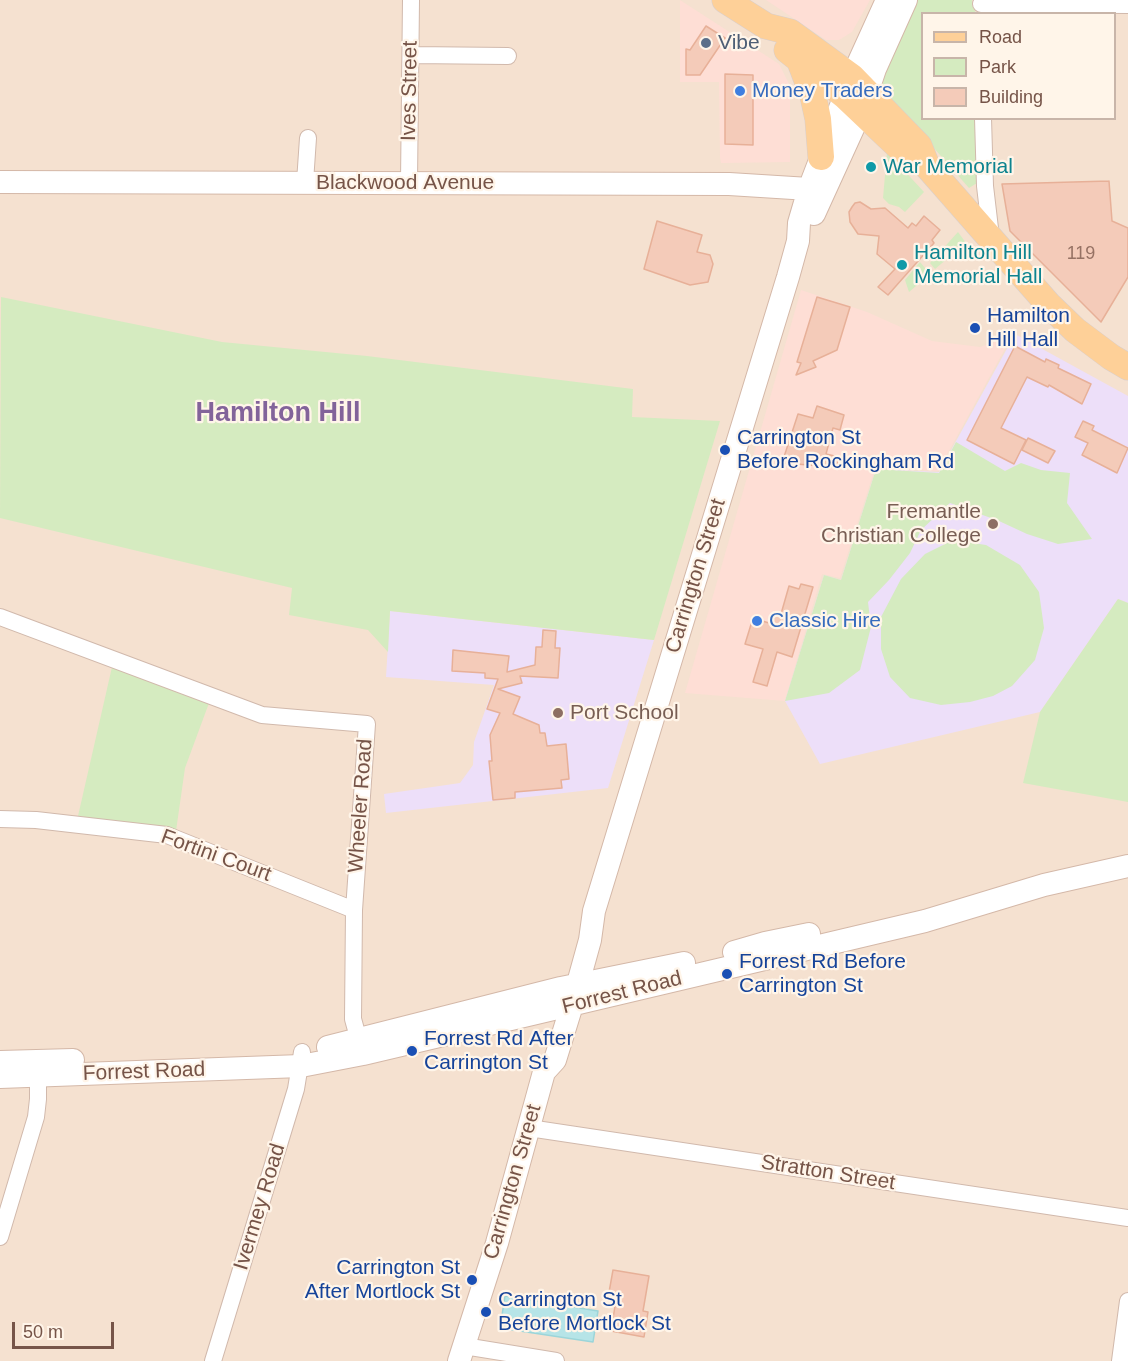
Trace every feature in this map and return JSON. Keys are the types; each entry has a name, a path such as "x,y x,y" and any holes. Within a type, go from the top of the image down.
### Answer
{"main road":[{"path":"724,0 766,26 790,32 834,62 909,157 927,166 1048,304 1075,330 1128,367"},
{"path":"857,94 887,0"},
{"path":"857,94 875,69 906,0"},
{"path":"766,26 782,46 799,59 857,94"},
{"path":"799,59 813,96 818,119 821,157"},
{"name":"Carrington Street","path":"461,1354 529,1128 544,1072 542,1055 566,997 577,939 594,911 798,241 799,223 809,189 821,157 857,94"},
{"name":"Carrington Street","path":"798,241 809,226 857,94"},
{"name":"Blackwood Avenue","path":"0,182 729,184 809,189"},
{"name":"Forrest Road","path":"0,1062 38,1068 302,1059 361,1047 566,997 778,940 843,930 881,921 1036,877 1128,855"},
{"name":"Forrest Road","path":"566,997 925,921 1044,885 1128,866"},
{"name":"Forrest Road","path":"0,1077 38,1068"}],"street":[{"name":"Ives Street","path":"409,182 411,0"},
{"path":"981,6 1128,4"},
{"path":"411,55 508,56"},
{"path":"983,120 985,186 991,240"},
{"path":"305,182 308,138"},
{"name":"Wheeler Road","path":"0,617 262,715 367,724 354,910 353,1019 361,1047"},
{"name":"Fortini Court","path":"0,819 36,820 167,835 354,910"},
{"name":"Ivermey Road","path":"213,1361 296,1089 302,1059"},
{"path":"0,1237 36,1116 38,1068"},
{"name":"Stratton Street","path":"529,1128 1128,1218"},
{"path":"1120,1361 1128,1301"},
{"path":"461,1354 556,1361"}],"shaded area":[{"path":"0,0 1128,0 1128,1361 0,1361"},
{"path":"680,0 779,64 790,86 790,162 721,163 719,82 680,82"},
{"path":"766,0 870,0 852,32 839,40 826,40"},
{"path":"801,290 867,312 932,341 980,347 1012,336 938,471 875,468 840,578 822,574 785,701 685,693"},
{"name":"Fremantle Christian College","path":"1015,334 1128,396 1128,603 1118,599 1040,712 820,764 785,701 824,575 841,580 876,469 939,472"},
{"name":"Port School","path":"390,611 654,640 608,788 386,813 384,794 460,783 473,765 474,742 494,685 386,677"}],"green space":[{"path":"914,0 972,0 976,12 921,12 921,120 975,120 977,183 969,188 883,90 881,78"},
{"path":"887,152 924,192 905,212 889,204 883,198"},
{"path":"958,232 966,243 935,269 930,263"},
{"path":"920,262 930,274 909,292 905,280"},
{"path":"1,297 222,342 367,356 633,389 632,417 720,421 654,640 390,611 388,652 368,630 289,615 292,588 0,518"},
{"path":"956,442 1005,471 1021,463 1041,470 1070,473 1067,503 1092,539 1058,544 950,503 921,530 910,553 868,602 871,627 860,670 829,693 785,701 824,575 841,580 876,469 939,473"},
{"path":"953,540 986,545 1020,565 1039,592 1044,628 1035,660 1012,686 993,696 970,702 941,705 910,698 890,677 881,649 881,617 901,579 925,554"},
{"path":"1118,599 1128,603 1128,802 1023,783 1040,712"},
{"path":"112,667 209,703 185,768 176,831 78,816"}],"water":[{"path":"505,1296 598,1311 593,1342 500,1328"}],"building":[{"path":"706,26 725,38 700,75 686,75 686,49 690,50"},
{"path":"725,74 753,75 753,145 725,144"},
{"path":"1109,181 1112,221 1128,228 1128,277 1101,322 1010,231 1002,184"},
{"path":"860,202 871,209 885,208 908,228 912,223 916,226 924,216 940,230 932,240 934,243 888,295 878,287 895,269 877,254 879,236 858,234 850,222 849,212 855,203"},
{"path":"657,221 702,235 697,252 710,255 713,264 708,282 690,285 644,269"},
{"path":"817,297 850,307 837,350 813,361 816,367 796,375 801,363 797,362"},
{"path":"1015,346 1045,362 1046,359 1059,365 1058,368 1091,384 1082,404 1049,385 1048,387 1027,377 1001,428 1026,440 1014,464 967,440"},
{"path":"817,406 844,415 840,430 833,428 826,454 839,457 836,467 782,463 798,414 813,418"},
{"path":"1083,421 1094,426 1092,430 1128,448 1117,473 1082,455 1088,443 1075,437"},
{"path":"1028,438 1055,451 1048,463 1022,450"},
{"path":"801,584 813,587 792,657 777,652 767,686 753,682 763,649 745,644 753,618 772,624 775,613 781,614 789,586 799,589"},
{"path":"543,630 556,631 555,648 560,648 558,678 520,676 522,683 498,689 520,697 513,714 539,725 540,733 545,733 547,746 566,744 569,779 561,780 562,788 515,792 515,798 493,800 489,761 492,761 490,735 500,713 487,709 498,679 485,678 485,673 452,671 453,650 509,656 507,672 535,665 536,647 542,647"},
{"path":"613,1270 649,1276 643,1311 648,1312 644,1337 611,1331 616,1300 608,1298"}],"place":[{"name":"Vibe","path":"706,43"},
{"name":"Money Traders","path":"740,91"},
{"name":"War Memorial","path":"871,167"},
{"name":"Hamilton Hill Memorial Hall","path":"902,265"},
{"name":"Hamilton Hill Hall","path":"975,328"},
{"name":"Carrington St Before Rockingham Rd","path":"725,450"},
{"name":"Fremantle Christian College","path":"993,524"},
{"name":"Classic Hire","path":"757,621"},
{"name":"Port School","path":"558,713"},
{"name":"Forrest Rd Before Carrington St","path":"727,974"},
{"name":"Forrest Rd After Carrington St","path":"412,1051"},
{"name":"Carrington St After Mortlock St","path":"472,1280"},
{"name":"Carrington St Before Mortlock St","path":"486,1312"}],"district":[{"name":"Hamilton Hill","path":"278,414"}]}
